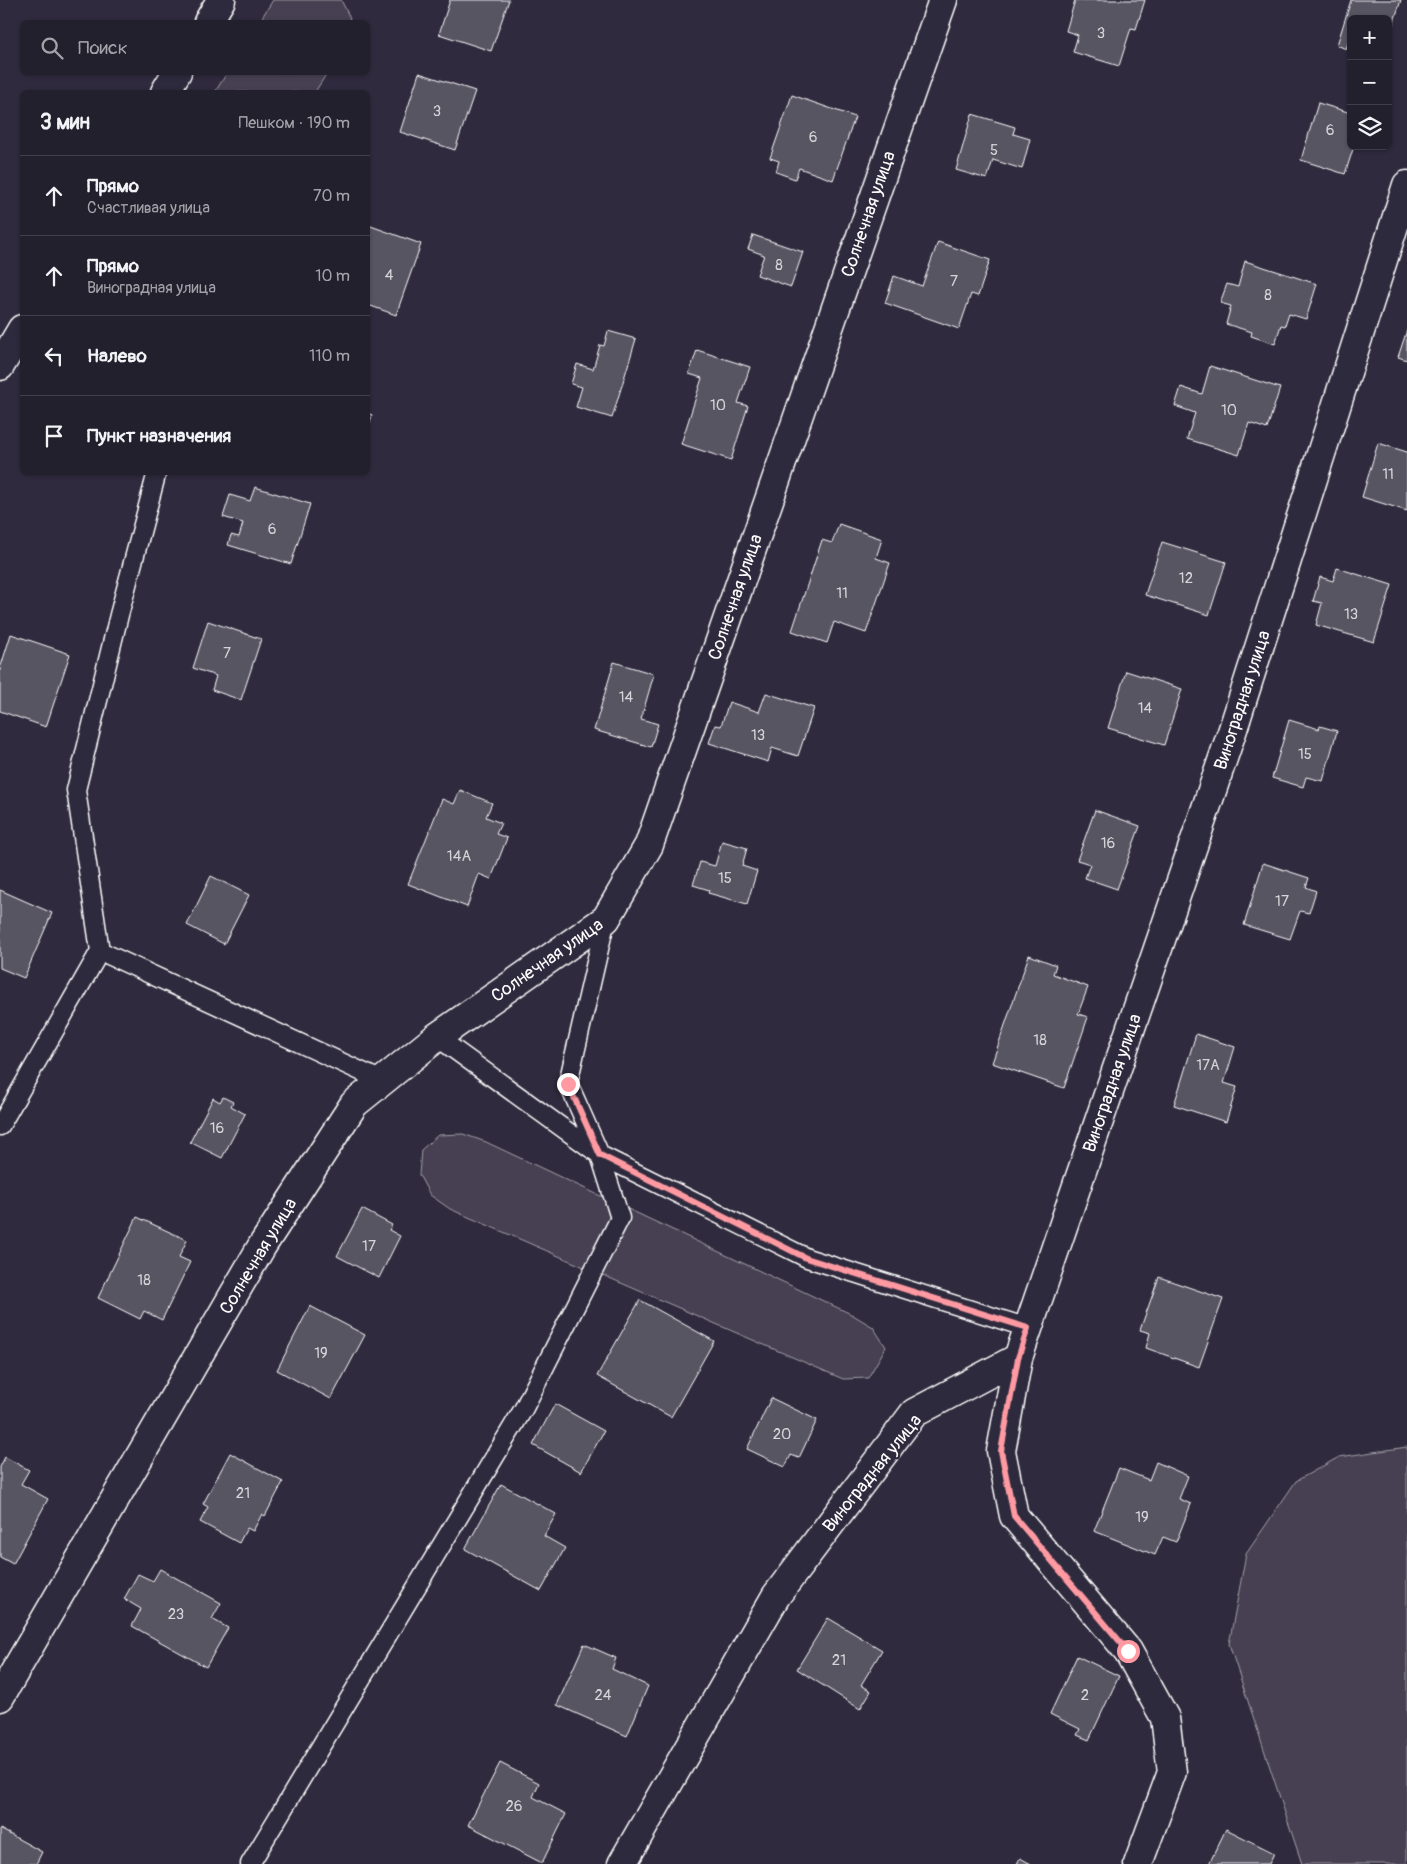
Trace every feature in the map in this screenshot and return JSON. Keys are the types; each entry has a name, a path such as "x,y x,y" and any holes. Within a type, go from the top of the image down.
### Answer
{"street":[{"path":"209,20 221,0"},
{"name":"Солнечная улица","path":"0,1698 262,1246 354,1104 437,1037 606,919 649,845 942,0"},
{"name":"Виноградная улица","path":"622,1864 776,1596 914,1414 1018,1358 1233,729 1407,185"},
{"path":"0,366 20,332"},
{"path":"1018,1358 1001,1451 1014,1516 1128,1651 1165,1718 1172,1772 1138,1864"}],"lane":[{"path":"0,1126 100,951 76,790 118,615 156,475"},
{"path":"250,1864 524,1408 620,1218 600,1155 568,1084 606,919"},
{"path":"100,951 382,1082"},
{"path":"437,1037 600,1155 806,1258 1028,1328"}],"shaded area":[{"path":"273,0 341,0 350,18 349,20 260,20"},
{"path":"226,75 326,75 316,90 216,90"},
{"path":"463,1134 486,1142 853,1315 873,1327 886,1347 868,1378 843,1379 450,1209 430,1195 419,1175 421,1150 438,1135"},
{"path":"1407,1447 1407,1864 1302,1864 1229,1644 1246,1554 1296,1481 1339,1457"}],"building":[{"path":"450,0 509,0 491,51 439,34"},
{"path":"1075,0 1145,0 1136,29 1131,28 1119,66 1073,52 1078,35 1066,31"},
{"path":"1351,0 1401,0 1392,28 1392,15 1347,15 1346,49 1337,45"},
{"path":"419,73 475,91 455,150 400,132"},
{"path":"792,95 855,117 833,180 799,168 795,179 776,172 779,161 770,158"},
{"path":"1318,103 1347,112 1347,150 1353,150 1345,174 1301,160"},
{"path":"972,114 1015,127 1013,134 1030,139 1022,169 993,160 987,179 956,170"},
{"path":"370,226 421,244 396,315 370,306"},
{"path":"753,235 803,252 791,287 757,275 764,255 748,249"},
{"path":"938,242 990,260 978,296 971,294 959,329 885,303 894,276 922,286"},
{"path":"1245,261 1317,284 1306,319 1289,314 1285,326 1281,325 1275,344 1251,336 1252,332 1226,324 1231,306 1220,303 1227,284 1238,287"},
{"path":"1407,330 1407,360 1398,357"},
{"path":"608,331 636,339 612,418 576,407 582,387 571,384 577,364 593,369 600,345 604,346"},
{"path":"697,350 750,367 738,403 748,406 731,460 681,444 702,378 689,374"},
{"path":"1210,366 1280,388 1267,429 1249,423 1239,455 1187,439 1195,413 1175,406 1181,387 1202,394"},
{"path":"1378,443 1407,452 1407,511 1362,497"},
{"path":"255,487 310,504 291,564 228,545 231,535 239,537 243,523 223,517 230,495 250,501"},
{"path":"839,524 882,539 876,558 890,563 866,633 834,622 827,643 792,631 822,540 832,543"},
{"path":"1162,542 1226,562 1209,615 1145,595"},
{"path":"1337,568 1392,585 1374,642 1316,625 1322,603 1313,601 1320,577 1333,581"},
{"path":"208,621 261,639 241,700 212,690 216,676 193,668"},
{"path":"11,634 70,654 46,727 0,711 0,669"},
{"path":"614,662 654,674 641,719 658,724 651,747 594,730"},
{"path":"1126,671 1182,689 1164,745 1108,728"},
{"path":"766,693 814,708 798,756 772,748 768,762 709,743 715,725 721,726 729,702 759,712"},
{"path":"1289,720 1319,729 1320,726 1337,731 1323,781 1306,777 1303,787 1272,778"},
{"path":"460,790 492,803 486,817 501,823 496,834 507,838 491,879 479,874 467,907 408,884 442,799 454,804"},
{"path":"1095,810 1140,826 1117,889 1085,878 1090,864 1077,860"},
{"path":"722,841 747,848 742,866 757,871 747,904 708,893 709,890 693,885 700,862 715,866"},
{"path":"1263,863 1309,878 1306,887 1316,891 1309,913 1300,911 1290,939 1244,925"},
{"path":"211,876 249,895 224,944 187,925"},
{"path":"0,890 52,913 24,978 0,968"},
{"path":"1029,955 1056,965 1053,974 1088,987 1078,1014 1088,1017 1064,1088 992,1063"},
{"path":"1196,1034 1235,1047 1224,1083 1237,1087 1226,1122 1174,1105"},
{"path":"223,1097 233,1102 231,1106 245,1114 222,1158 190,1142 213,1098 220,1102"},
{"path":"362,1209 392,1225 389,1230 400,1236 379,1278 337,1256"},
{"path":"137,1217 187,1240 179,1257 190,1262 162,1320 144,1311 140,1319 98,1298"},
{"path":"1159,1277 1223,1299 1199,1367 1146,1348 1150,1333 1140,1330"},
{"path":"640,1300 714,1341 671,1417 597,1376"},
{"path":"310,1306 365,1335 331,1399 277,1370"},
{"path":"771,1398 817,1420 799,1458 791,1455 785,1467 747,1449"},
{"path":"555,1404 604,1431 581,1472 533,1445"},
{"path":"230,1453 283,1482 265,1516 262,1514 253,1531 247,1528 239,1543 200,1522 208,1507 203,1504"},
{"path":"5,1457 29,1470 21,1484 48,1499 13,1564 0,1557 0,1467"},
{"path":"1156,1462 1188,1476 1179,1499 1191,1504 1176,1542 1163,1537 1155,1555 1094,1531 1119,1468 1149,1480"},
{"path":"501,1484 556,1514 544,1536 565,1548 541,1591 465,1549"},
{"path":"160,1569 221,1603 212,1619 228,1628 206,1667 132,1626 141,1609 124,1599 138,1574 153,1581"},
{"path":"828,1618 882,1650 861,1685 871,1691 860,1709 797,1669"},
{"path":"584,1644 616,1658 612,1669 648,1686 627,1736 557,1705"},
{"path":"1077,1656 1119,1676 1089,1740 1077,1735 1080,1729 1050,1714"},
{"path":"500,1763 539,1783 533,1797 566,1814 542,1863 468,1825"},
{"path":"0,1829 42,1852 36,1864 0,1864"},
{"path":"1226,1829 1274,1853 1269,1864 1209,1864"},
{"path":"1020,1858 1031,1864 1017,1864"}],"route":[{"path":"568,1084 600,1155 806,1258 1028,1328 1018,1358 1001,1451 1014,1516 1128,1651"}]}
